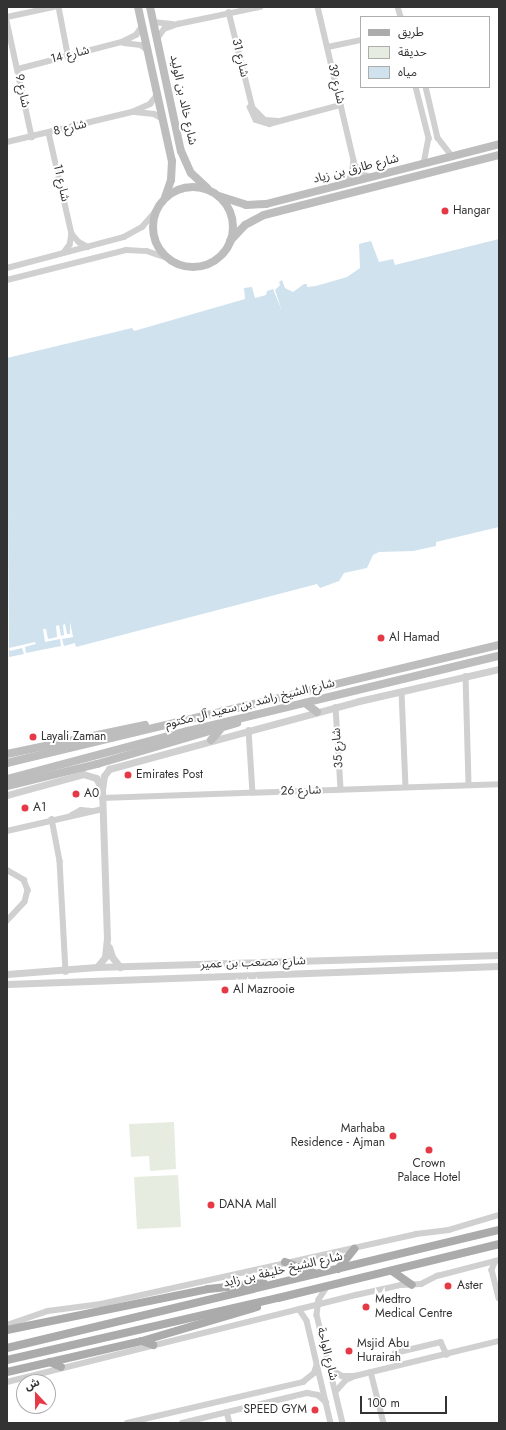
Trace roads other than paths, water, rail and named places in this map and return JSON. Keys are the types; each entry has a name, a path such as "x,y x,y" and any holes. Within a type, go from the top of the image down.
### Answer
{"main road":[{"name":"شارع خالد بن الوليد","path":"138,7 172,161 171,180 164,198"},
{"name":"شارع خالد بن الوليد","path":"150,7 184,159 191,173 209,190"},
{"path":"151,64 162,62"},
{"name":"شارع طارق بن زياد","path":"219,196 237,204 256,205 370,178 499,144"},
{"name":"شارع طارق بن زياد","path":"230,241 245,225 264,215 499,155"},
{"path":"189,187 209,190 219,196 232,217 230,241 223,253 206,264 186,266 167,258 154,237 155,212 164,198 176,191 189,187"},
{"name":"شارع الشيخ راشد بن سعيد آل مكتوم","path":"7,763 499,645"},
{"name":"شارع الشيخ راشد بن سعيد آل مكتوم","path":"7,779 188,731 499,656"},
{"path":"305,703 317,712"},
{"path":"7,786 220,730 244,718"},
{"path":"7,754 104,732 160,723 186,721"},
{"path":"211,740 220,730"},
{"name":"شارع الشيخ خليفة بن زايد","path":"7,1348 499,1230"},
{"path":"7,1360 278,1298 499,1244"},
{"path":"338,1269 354,1249"},
{"path":"285,1262 317,1274"},
{"path":"392,1271 412,1285"},
{"path":"7,1330 208,1289 278,1283"},
{"path":"7,1372 142,1341 225,1319 278,1298"},
{"path":"105,1310 115,1301"},
{"path":"142,1341 153,1345"},
{"path":"50,1362 61,1367"}],"street":[{"path":"7,17 54,7"},
{"path":"59,7 68,54"},
{"path":"156,39 164,29 178,24 260,7"},
{"name":"شارع 39","path":"318,7 354,161 358,170 370,178"},
{"name":"شارع 31","path":"230,12 251,103 261,118 278,121 340,105"},
{"name":"شارع 9","path":"7,21 32,137"},
{"path":"153,22 178,24"},
{"name":"شارع 14","path":"18,69 68,54 122,42 136,35 142,26"},
{"path":"328,47 360,40"},
{"name":"شارع 14","path":"122,42 141,45 148,50"},
{"path":"416,88 429,138 424,164"},
{"path":"426,88 438,138 452,156"},
{"name":"شارع 8","path":"7,142 132,112 150,104 157,95"},
{"name":"شارع 8","path":"132,112 154,114 163,119"},
{"name":"شارع 11","path":"49,133 72,234"},
{"name":"شارع 39","path":"348,183 353,170 354,161"},
{"path":"7,268 89,247 133,233 155,212"},
{"path":"72,234 79,242 89,247"},
{"path":"64,253 70,245 72,234"},
{"path":"7,280 126,250 147,250 167,258"},
{"path":"97,967 105,958 107,939 102,790 104,776 112,767 336,707 499,669"},
{"path":"466,676 469,785"},
{"path":"402,692 406,787"},
{"name":"شارع 35","path":"336,707 341,789"},
{"path":"249,730 253,793"},
{"path":"9,793 83,774 96,778 102,790"},
{"name":"شارع 26","path":"102,798 499,784"},
{"path":"7,831 71,815 81,810 91,811 103,809"},
{"path":"52,820 60,861 64,972"},
{"path":"7,870 24,880 28,890 25,902 7,922"},
{"path":"107,939 110,954 120,967"},
{"name":"شارع مصعب بن عمير","path":"7,974 64,972 97,967 499,955"},
{"name":"شارع مصعب بن عمير","path":"7,984 499,966"},
{"path":"7,1326 48,1311 115,1301 416,1234 449,1230 499,1215"},
{"path":"7,1382 61,1367 317,1304 397,1285 412,1285 497,1261"},
{"path":"497,1261 492,1270 499,1298"},
{"path":"317,1304 328,1286"},
{"name":"شارع الواحة","path":"317,1304 317,1314 343,1423"},
{"name":"شارع الواحة","path":"299,1309 306,1318 331,1423"},
{"path":"313,1346 317,1340 324,1343"},
{"path":"331,1370 342,1376 355,1376 499,1341"},
{"path":"395,1353 441,1342 447,1354"},
{"path":"127,1423 292,1385 312,1377 317,1364"},
{"path":"371,1372 384,1423"},
{"path":"336,1390 342,1383 355,1376"},
{"path":"292,1385 295,1396"},
{"path":"182,1423 295,1396 312,1394 326,1402"},
{"path":"227,1412 230,1423"}],"water":[{"path":"499,239 499,527 436,542 436,546 413,551 379,552 373,555 367,568 344,573 339,581 320,588 317,584 76,647 75,643 64,646 62,639 73,637 70,622 70,634 67,634 65,624 63,625 64,635 61,636 59,625 56,626 57,637 48,639 46,629 43,629 45,642 60,639 61,646 26,653 25,647 36,644 35,642 9,648 10,651 22,648 24,654 9,657 7,358 132,328 134,331 245,299 244,288 252,287 255,298 266,295 267,291 273,289 282,311 275,290 280,285 279,282 282,280 285,288 293,292 304,284 307,284 307,287 316,286 347,277 360,268 359,244 371,241 379,262 393,259 395,265"}],"place":[{"name":"Hangar","path":"445,211"},
{"name":"Al Hamad","path":"381,638"},
{"name":"Layali Zaman","path":"33,737"},
{"name":"Emirates Post","path":"128,775"},
{"name":"A0","path":"76,794"},
{"name":"A1","path":"25,808"},
{"name":"Al Mazrooie","path":"225,990"},
{"name":"Marhaba Residence - Ajman","path":"393,1136"},
{"name":"Crown Palace Hotel","path":"429,1150"},
{"name":"DANA Mall","path":"211,1205"},
{"name":"Aster","path":"448,1286"},
{"name":"Medtro Medical Centre","path":"366,1307"},
{"name":"Msjid Abu Hurairah","path":"349,1351"},
{"name":"SPEED GYM","path":"315,1410"}]}
